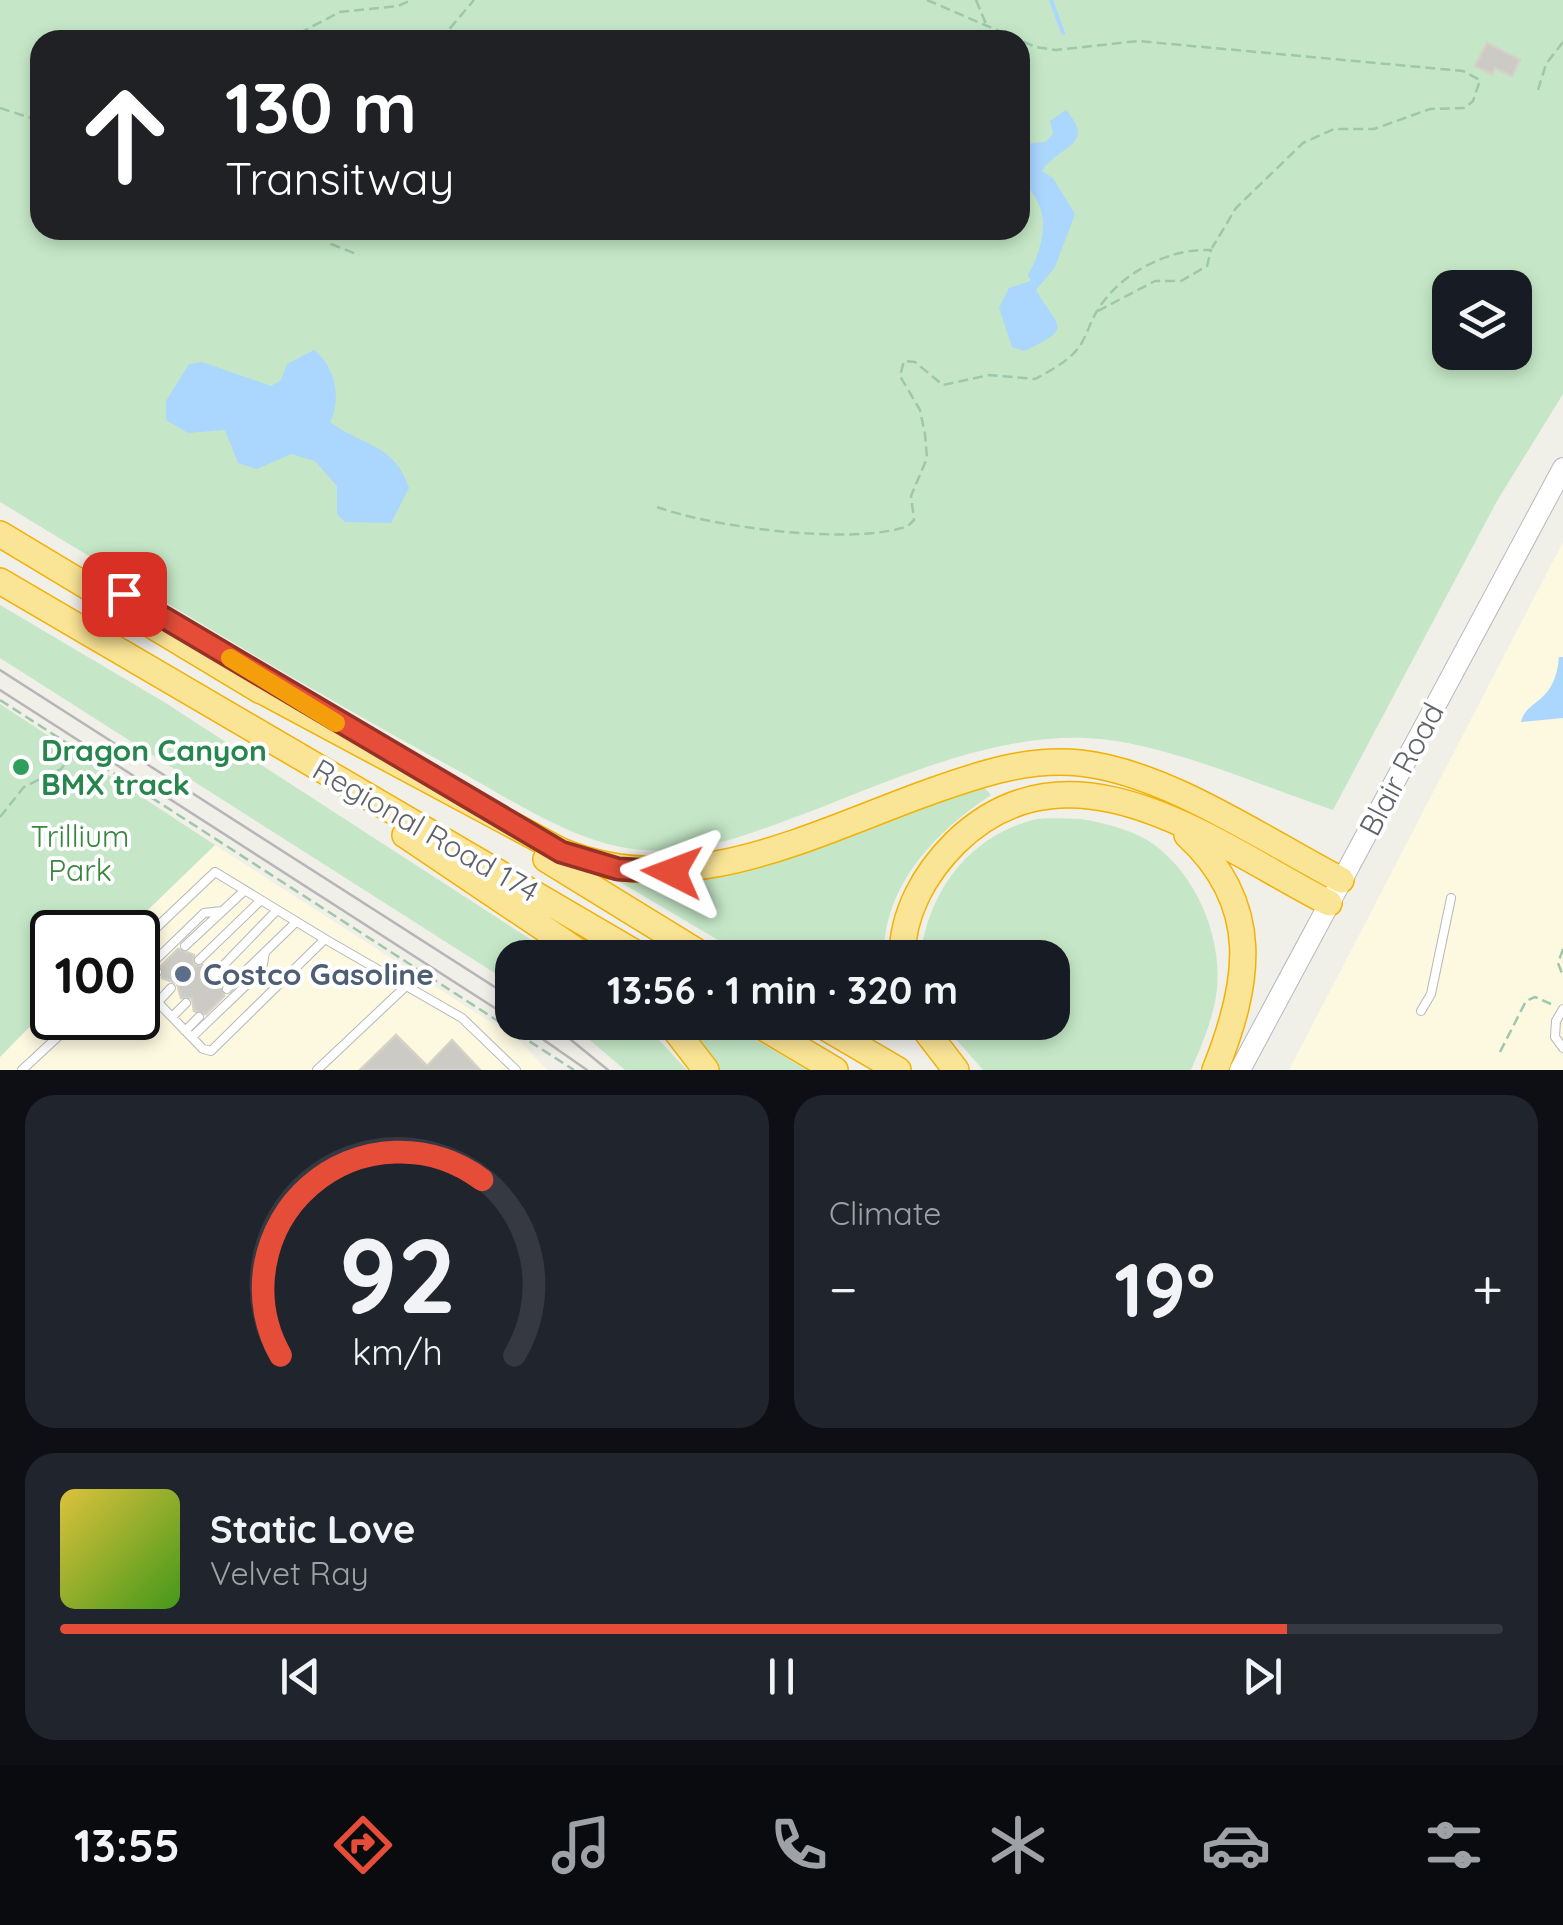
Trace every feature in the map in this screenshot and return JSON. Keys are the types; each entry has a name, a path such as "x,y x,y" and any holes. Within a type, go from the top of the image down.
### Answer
{"highway":[{"name":"Regional Road 174","path":"0,534 244,674 677,940"},
{"name":"Regional Road 174","path":"0,582 613,940"},
{"path":"244,674 578,859 618,869 672,872 725,863 989,771 1080,763 1112,769 1158,786 1335,891"},
{"path":"235,720 561,940"},
{"path":"905,940 924,880 964,834 1002,810 1044,796 1078,793 1122,800 1335,891"},
{"path":"1171,822 1215,867 1242,929 1245,966 1241,997 1215,1070"},
{"path":"684,1040 706,1070"},
{"path":"784,1040 834,1070"},
{"path":"847,1040 898,1070"},
{"path":"933,1040 956,1070"}],"main road":[{"name":"Blair Road","path":"1240,1070 1563,468"}],"lane":[{"path":"0,521 75,565"},
{"path":"160,924 215,872 462,1018 516,1070"},
{"path":"185,946 244,890"},
{"path":"1421,1010 1430,994 1452,898"},
{"path":"199,960 261,900"},
{"path":"214,975 277,910"},
{"path":"160,960 204,913 222,911"},
{"path":"227,989 296,922"},
{"path":"160,1004 188,1034 211,1051 325,939"},
{"path":"188,1034 262,970 265,952"},
{"path":"317,1070 405,987"},
{"path":"160,1000 171,988"},
{"path":"172,1016 186,1003"},
{"path":"1562,1010 1555,1037 1563,1048"},
{"path":"188,1034 199,1017"},
{"path":"22,1070 54,1040"}],"path":[{"path":"305,30 340,12 398,6 412,0"},
{"path":"448,30 474,0"},
{"path":"927,0 998,30"},
{"path":"976,0 986,26"},
{"path":"1030,41 1056,50 1138,40 1286,58 1463,70 1480,80 1474,101 1465,108 1430,110 1374,130 1334,129 1303,143 1236,208 1211,250 1207,266 1181,282 1155,281 1096,312"},
{"path":"1538,90 1546,64 1563,42"},
{"path":"0,108 30,117"},
{"path":"330,240 359,255"},
{"path":"656,507 696,522 824,534 908,526 914,520 913,488 927,458 920,410 900,376 904,360 915,362 943,385 989,375 1035,380 1079,347 1096,312 1131,274 1172,255 1211,250"},
{"path":"0,700 574,1070"},
{"path":"0,816 24,787 61,768 76,748"},
{"path":"1563,949 1558,963 1563,976"},
{"path":"1500,1052 1526,1002 1536,997 1562,1010"}],"shaded area":[{"path":"1563,542 1563,1070 1289,1070"},
{"path":"215,845 495,1025 495,1040 520,1041 547,1070 0,1070 0,1057 30,1026 30,1040 160,1040 160,910 148,910"}],"green space":[{"path":"0,0 1563,0 1563,394 1497,501 1333,810 1147,747 1087,738 1048,739 1010,744 935,764 718,843 662,851 619,847 571,831 523,807 284,673 0,502"},
{"path":"0,605 164,702 532,940 495,940 495,973 0,658"},
{"name":"Trillium Park","path":"0,704 215,845 148,910 30,910 30,1026 0,1057"},
{"path":"981,784 991,795 951,826 916,863 892,907 885,940 718,940 613,878 676,882 720,876"},
{"path":"1050,818 1106,824 1147,840 1180,869 1193,888 1211,930 1218,975 1212,1015 1191,1070 983,1070 957,1040 1070,1040 1070,940 924,940 944,887 972,853 1010,828"},
{"path":"590,1040 659,1040 687,1070 625,1070"},
{"path":"694,1040 756,1040 807,1070 717,1070"}],"water":[{"path":"1066,110 1078,131 1072,144 1042,171 1053,178 1075,214 1055,267 1036,290 1055,321 1056,332 1024,351 1012,347 999,308 1009,288 1031,281 1028,275 1039,250 1043,225 1038,202 1030,190 1030,143 1046,142 1053,133 1050,121"},
{"path":"314,350 327,365 334,383 336,403 330,422 386,454 403,473 409,488 391,523 345,522 337,514 337,486 315,461 291,454 257,469 238,463 225,430 188,433 166,420 166,401 189,364 202,362 271,386 281,380 287,364"},
{"path":"1559,657 1563,657 1563,718 1521,722 1528,709 1547,693"}],"building":[{"path":"1487,43 1520,60 1512,76 1495,68 1492,74 1475,66"},
{"path":"178,949 194,955 194,966 204,965 210,981 222,983 224,996 206,1014 194,1011 192,998 181,998 177,983 162,978 161,966"},
{"path":"396,1035 427,1066 452,1040 480,1070 360,1070"}],"waterway":[{"path":"1051,0 1063,33"}],"tram line":[{"path":"0,670 495,987"},
{"path":"0,690 495,1008"},
{"path":"544,1040 587,1070"},
{"path":"571,1040 608,1070"}],"slow traffic":[{"path":"230,658 336,723"}],"place":[{"name":"Dragon Canyon BMX track","path":"21,767"},
{"name":"Costco Gasoline","path":"183,974"}],"route":[{"path":"124,594 388,754 561,852 618,869 672,872"}]}
